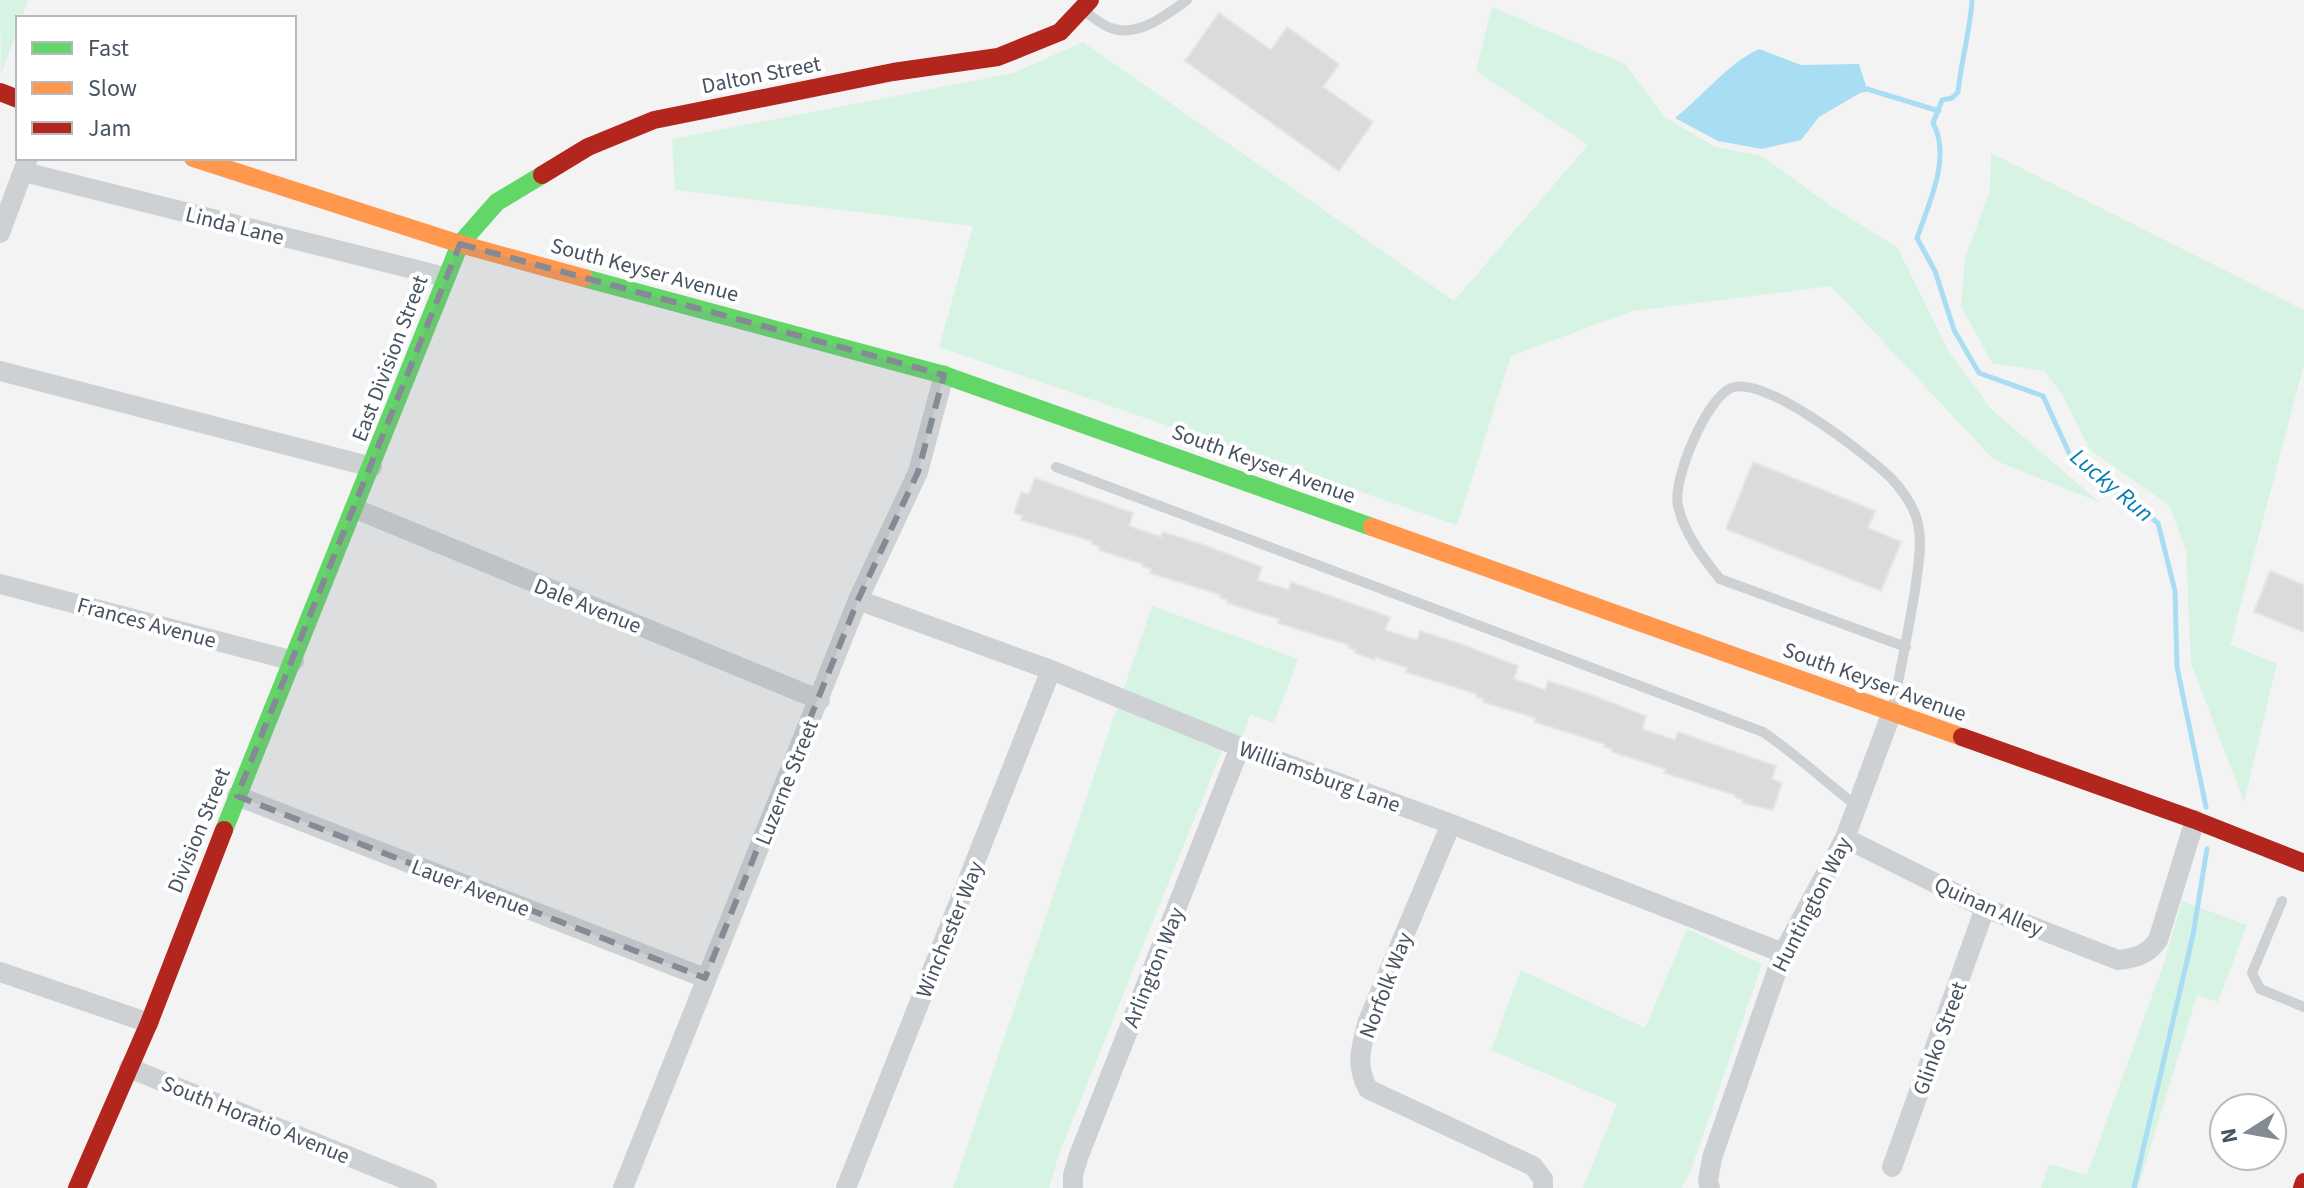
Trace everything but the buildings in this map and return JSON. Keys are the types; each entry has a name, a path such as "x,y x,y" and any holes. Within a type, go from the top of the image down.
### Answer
{"main road":[{"name":"Dalton Street","path":"460,244 497,202 588,147 654,120 893,72 998,57 1060,32 1086,5"},
{"name":"South Keyser Avenue","path":"199,160 460,244 944,375 2195,820 2304,863"},
{"name":"East Division Street","path":"360,499 460,244"},
{"name":"Division Street","path":"77,1188 149,1023 237,796 360,499"},
{"path":"2302,1188 2304,1182"}],"street":[{"path":"0,233 26,165"},
{"name":"Linda Lane","path":"26,165 445,277"},
{"path":"0,371 372,467"},
{"name":"Luzerne Street","path":"623,1188 858,600 918,472 944,375"},
{"name":"Dale Avenue","path":"360,499 820,700"},
{"name":"Frances Avenue","path":"0,584 294,661"},
{"name":"Williamsburg Lane","path":"858,600 1051,670 1240,747 1451,824 1783,953"},
{"name":"Winchester Way","path":"846,1188 1051,670"},
{"name":"Huntington Way","path":"1710,1188 1708,1181 1712,1158 1783,953 1845,838 1892,712"},
{"name":"Arlington Way","path":"1073,1188 1079,1155 1240,747"},
{"name":"Lauer Avenue","path":"237,796 705,978"},
{"name":"Quinan Alley","path":"1845,838 1985,908 2118,960 2137,958 2152,949 2158,940 2195,820"},
{"name":"Norfolk Way","path":"1451,824 1368,1021 1359,1054 1360,1074 1368,1089 1533,1166 1543,1179 1543,1188"},
{"name":"Glinko Street","path":"1892,1167 1985,908"},
{"path":"0,972 149,1023"},
{"name":"South Horatio Avenue","path":"129,1068 427,1188"}],"lane":[{"path":"1086,5 1107,28 1125,32 1158,20 1187,0"},
{"path":"1892,712 1906,647 1919,556 1919,530 1911,505 1892,479 1795,405 1753,386 1732,388 1721,396 1697,431 1676,491 1683,520 1704,559 1720,579 1906,647"},
{"path":"1056,467 1763,732 1790,750 1857,806"},
{"path":"2282,901 2252,973 2260,989 2304,1007"}],"highlighted area":[{"path":"460,244 944,375 918,472 858,600 705,978 237,796"}],"green space":[{"path":"0,0 28,0 23,16 16,16 16,33 1,74"},
{"path":"1492,7 1625,64 1665,117 1715,147 1762,156 1832,207 1897,247 1948,350 1990,408 2099,502 1994,460 1831,286 1632,311 1511,356 1457,525 939,347 973,226 675,190 672,139 1014,73 1083,42 1454,301 1588,145 1476,71"},
{"path":"1991,153 2304,310 2304,364 2230,645 2277,663 2244,802 2191,663 2186,550 2169,505 2090,450 2062,394 2044,371 1992,363 1961,306 1965,259 1990,190"},
{"path":"1152,606 1298,659 1274,723 1250,714 1242,739 1229,733 1060,1151 1049,1188 953,1188"},
{"path":"2182,901 2247,925 2218,1002 2197,995 2138,1188 2041,1188 2049,1164 2087,1175 2163,966"},
{"path":"1687,929 1762,964 1691,1170 1681,1188 1583,1188 1617,1104 1491,1050 1521,970 1645,1028"}],"water":[{"path":"1759,49 1801,65 1859,64 1867,89 1819,117 1801,140 1762,149 1718,141 1675,118 1726,72"}],"waterway":[{"name":"Lucky Run","path":"1972,0 1958,92 1952,98 1942,100 1933,123 1940,151 1939,166 1917,238 1935,271 1954,330 1979,373 2043,396 2070,455 2158,523 2175,591 2177,667 2206,807"},
{"path":"1861,90 1867,89 1939,111"},
{"name":"Lucky Run","path":"2134,1188 2193,935 2207,849"}],"traffic: fast":[{"path":"224,830 460,244 497,202 542,175"},
{"path":"584,278 944,375 1372,527"}],"traffic: slow":[{"path":"199,160 460,244 584,278"},
{"path":"1372,527 1962,737"}],"traffic: jam":[{"path":"542,175 588,147 654,120 893,72 998,57 1060,32 1090,0"},
{"path":"0,92 16,98"},
{"path":"1962,737 2195,820 2304,863"},
{"path":"77,1188 149,1023 224,830"},
{"path":"2302,1188 2304,1182"}]}
